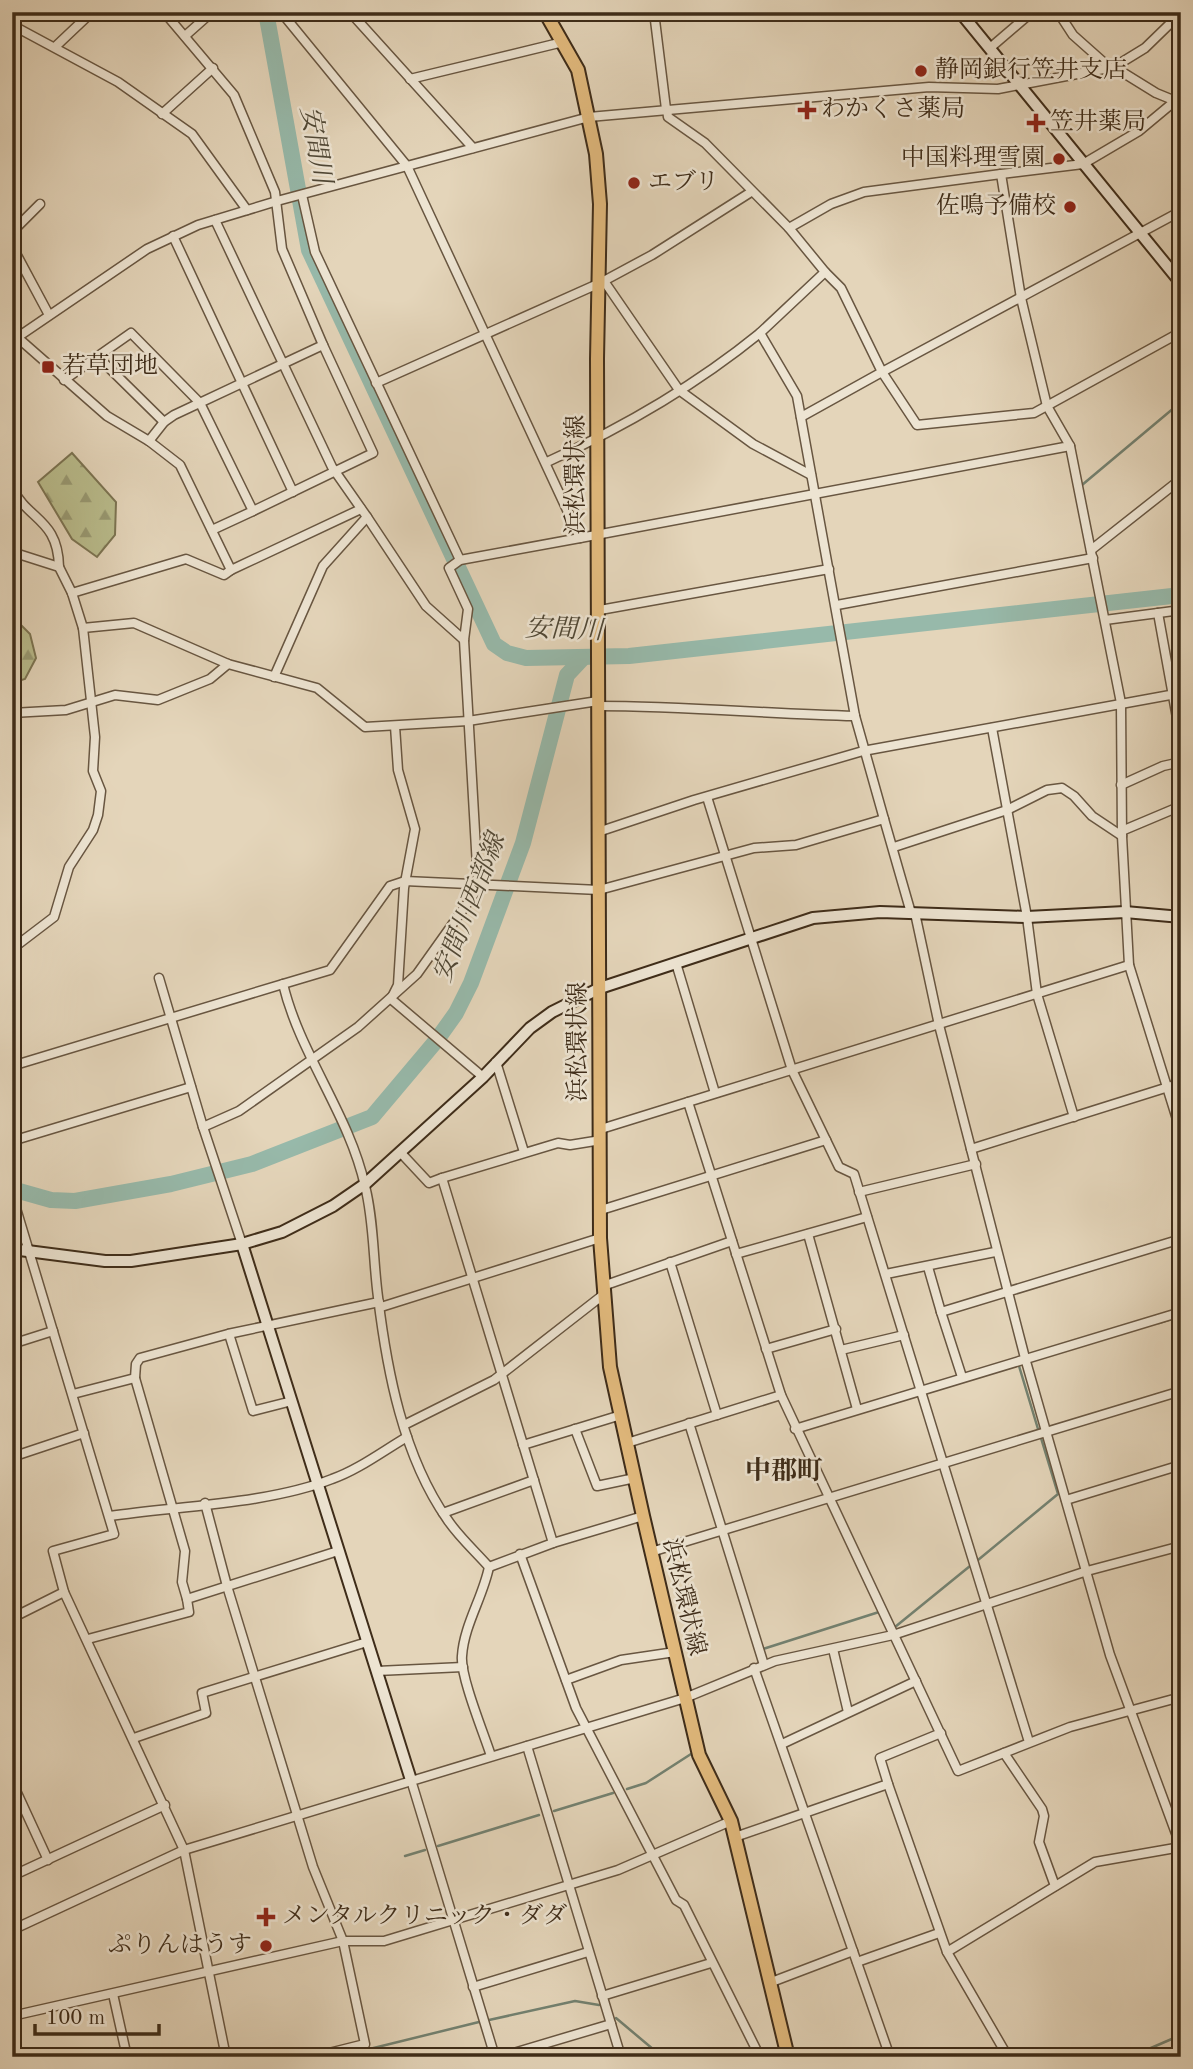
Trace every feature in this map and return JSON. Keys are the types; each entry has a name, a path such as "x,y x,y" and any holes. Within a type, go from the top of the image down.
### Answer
{"main road":[{"name":"浜松環状線","path":"545,12 579,70 589,117 600,204 600,1238 610,1367 699,1755 731,1821 788,2057"}],"street":[{"path":"55,47 92,12"},
{"path":"164,12 234,95 277,201 282,249 373,453 212,530"},
{"path":"185,36 212,12"},
{"path":"281,12 407,166 547,462 580,538"},
{"path":"350,12 474,148"},
{"path":"654,12 668,117 694,132 789,228 841,288 882,372 917,425 1034,413 1181,332"},
{"path":"960,12 1181,283"},
{"path":"990,48 1032,12"},
{"path":"1059,12 1073,35 1112,67 1156,93 1179,100"},
{"path":"231,570 180,465 149,441 107,416 15,339 140,254 173,236 247,210 589,117 929,86 978,91 1019,86 1112,67 1145,48 1181,13"},
{"path":"12,24 118,82 191,134 247,210"},
{"path":"410,79 563,42"},
{"path":"162,114 213,68"},
{"path":"789,228 831,204 864,192 1083,164 1139,131 1179,100"},
{"path":"1001,174 1021,298 1047,407 1070,446 1121,703 1121,785 1129,965 1181,1132"},
{"path":"376,383 485,332 601,283 652,255 751,192"},
{"path":"299,196 315,252 457,561"},
{"path":"12,232 40,204"},
{"path":"801,416 1181,211"},
{"path":"215,220 335,471 426,606 464,639"},
{"path":"173,236 293,492"},
{"path":"12,246 49,315"},
{"path":"547,462 598,439 679,390 760,332 825,272"},
{"path":"601,283 679,390 753,444 811,475"},
{"path":"760,332 797,396 863,751 913,913 996,1252 1025,1358 1129,1712 1181,1847 1095,1862 947,1952"},
{"path":"64,380 131,333 200,403 253,511"},
{"path":"149,441 164,422 323,345"},
{"path":"98,357 164,422"},
{"path":"203,1127 239,1111 311,1062 391,999 417,974 474,894 478,884 464,639 468,609 449,568 457,561 1070,446"},
{"path":"837,606 1092,554 1181,479"},
{"path":"12,949 54,917 69,867 97,819 101,791 93,771 96,746 83,628 72,593 59,567 58,552 48,527 14,493"},
{"path":"72,593 186,559 224,575 360,509"},
{"path":"274,677 323,566 367,517"},
{"path":"12,552 59,567"},
{"path":"600,610 829,569"},
{"path":"1105,620 1181,610"},
{"path":"1158,613 1177,693 1181,740"},
{"path":"83,628 134,623 228,664 317,688 365,727 468,721 598,703 758,714 855,716"},
{"path":"12,713 66,710 115,695 158,700 210,679 228,664"},
{"path":"598,832 863,751 1177,693"},
{"path":"391,999 398,985 405,881 415,830 398,770 395,726"},
{"path":"992,728 1027,917 1037,994 1074,1117"},
{"path":"1121,785 1163,766 1181,762"},
{"path":"894,846 1007,810 1046,790 1062,788 1074,796 1092,816 1123,833"},
{"path":"706,797 792,1070 839,1167 854,1174 1029,1742"},
{"path":"1123,833 1181,806"},
{"path":"12,1066 330,970 390,886 405,881 599,890 754,848 796,845 884,819"},
{"path":"12,1250 131,1261 242,1244 304,1222 365,1184 483,1077 530,1028 552,1012 600,988 813,918 845,913 1027,917 1125,912 1181,918"},
{"path":"676,963 715,1093"},
{"path":"401,1153 429,1183 524,1152 558,1143 570,1145 715,1093 1129,965"},
{"path":"159,978 216,1169 269,1325 473,1987 498,2057 611,2024"},
{"path":"283,984 295,1027 344,1126 365,1184 391,1371 407,1437 443,1513 489,1567"},
{"path":"391,999 483,1077"},
{"path":"496,1062 524,1152"},
{"path":"971,1149 1181,1083"},
{"path":"12,1141 191,1087"},
{"path":"688,1102 780,1395 958,1771 1070,1727 1181,1697"},
{"path":"601,1210 826,1140"},
{"path":"859,1192 976,1164"},
{"path":"442,1178 553,1543"},
{"path":"12,1195 114,1534 54,1551 64,1592 184,1850 226,2057"},
{"path":"736,1254 867,1217"},
{"path":"808,1234 857,1409"},
{"path":"88,1639 189,1612 182,1582 185,1551 135,1378 136,1364 140,1359 229,1334 380,1304 600,1238"},
{"path":"942,1312 1181,1239"},
{"path":"404,1425 501,1374 603,1290 670,1262 732,1241"},
{"path":"886,1274 996,1252"},
{"path":"670,1262 717,1415"},
{"path":"928,1267 962,1377"},
{"path":"795,1429 1181,1312"},
{"path":"766,1349 836,1329"},
{"path":"12,1344 53,1331"},
{"path":"229,1334 253,1411 292,1401"},
{"path":"841,1350 904,1335"},
{"path":"73,1394 135,1378"},
{"path":"652,1552 1181,1391"},
{"path":"627,1443 780,1395"},
{"path":"523,1445 621,1415"},
{"path":"689,1423 764,1665"},
{"path":"575,1429 597,1486 635,1478"},
{"path":"12,1457 84,1433"},
{"path":"110,1516 318,1484 335,1479 407,1437"},
{"path":"1066,1500 1181,1465"},
{"path":"443,1513 534,1480"},
{"path":"205,1503 227,1586 298,1816 324,1898 343,1941 365,2044 313,2057"},
{"path":"489,1567 553,1543 643,1516"},
{"path":"12,1930 184,1850 685,1698 754,1668 796,1655 893,1635 1087,1572 1181,1546"},
{"path":"187,1599 338,1551"},
{"path":"520,1554 585,1728 676,1900 684,1905 760,2057"},
{"path":"489,1567 484,1593 466,1632 461,1658 491,1756"},
{"path":"12,1618 64,1592"},
{"path":"134,1738 206,1713 202,1693 367,1642"},
{"path":"833,1649 848,1712"},
{"path":"566,1680 621,1660 675,1652"},
{"path":"377,1671 463,1667"},
{"path":"754,1668 890,2057"},
{"path":"782,1744 916,1681"},
{"path":"941,1733 880,1758 947,1952 1008,2057"},
{"path":"527,1746 621,2057"},
{"path":"1004,1753 1042,1808 1044,1815 1040,1842 1055,1886"},
{"path":"12,1783 48,1860"},
{"path":"735,1837 888,1784"},
{"path":"12,1877 165,1805"},
{"path":"12,2016 343,1941 384,1941 568,1885 654,1855 731,1821"},
{"path":"857,1962 939,1933"},
{"path":"769,1983 853,1951"},
{"path":"473,1987 588,1952"},
{"path":"602,1996 711,1963"},
{"path":"113,1994 127,2057"}],"green space":[{"path":"72,453 116,502 115,535 97,557 72,539 38,482"},
{"path":"12,616 30,634 36,658 25,679 12,683"}],"waterway":[{"name":"安間川","path":"266,12 309,250 494,644 507,653 526,658 629,656 1181,595"},
{"path":"1082,485 1181,402"},
{"name":"安間川西部線","path":"12,1189 51,1200 75,1201 171,1184 252,1164 372,1117 436,1041 456,1013 471,983 523,843 567,675 582,659"},
{"path":"1159,1323 1181,1316"},
{"path":"1019,1366 1038,1429"},
{"path":"978,1560 1058,1494 1041,1438"},
{"path":"895,1627 970,1566"},
{"path":"763,1649 879,1612"},
{"path":"627,1789 646,1783 691,1754"},
{"path":"554,1811 613,1793"},
{"path":"438,1846 539,1815"},
{"path":"405,1856 425,1850"},
{"path":"489,2020 575,2001 599,2005"},
{"path":"616,2018 660,2055"},
{"path":"337,2057 479,2022"},
{"path":"1130,2057 1181,2035"}],"place":[{"name":"静岡銀行笠井支店","path":"921,71"},
{"name":"わかくさ薬局","path":"807,110"},
{"name":"笠井薬局","path":"1036,123"},
{"name":"中国料理雪園","path":"1059,159"},
{"name":"エブリ","path":"634,183"},
{"name":"佐鳴予備校","path":"1070,207"},
{"name":"若草団地","path":"48,367"},
{"name":"メンタルクリニック・ダダ","path":"266,1917"},
{"name":"ぷりんはうす","path":"266,1946"}],"district":[{"name":"中郡町","path":"784,1472"}]}
